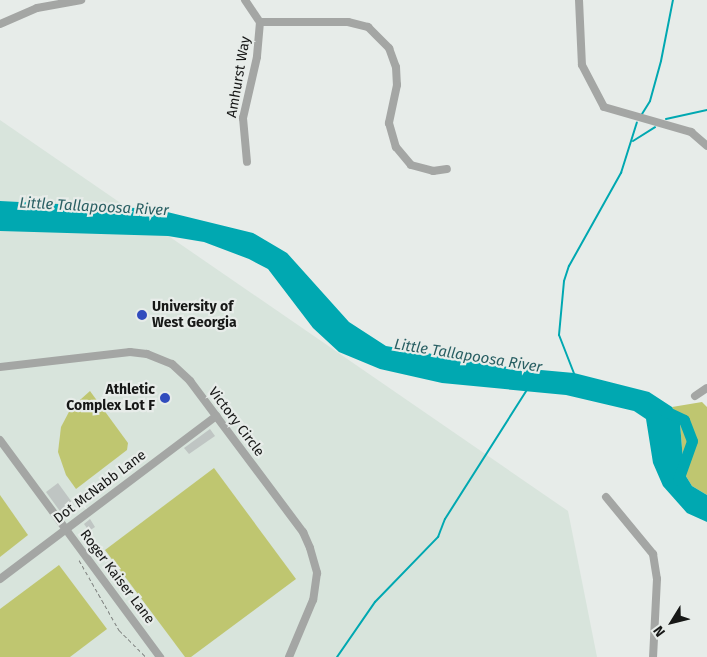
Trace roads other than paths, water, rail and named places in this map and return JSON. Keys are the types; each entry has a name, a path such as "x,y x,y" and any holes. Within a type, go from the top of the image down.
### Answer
{"street":[{"path":"0,24 37,8 81,0"},
{"name":"Amhurst Way","path":"246,0 260,22 257,58 243,118 247,162"},
{"path":"579,0 582,65 604,107 691,132 707,146"},
{"path":"260,22 348,22 368,27 389,48 396,67 397,84 389,123 396,147 411,165 433,170 447,168"},
{"name":"Victory Circle","path":"0,368 130,352 147,354 172,364 190,381 303,532 310,548 317,573 313,600 289,657"},
{"path":"695,396 707,388"},
{"name":"Dot McNabb Lane","path":"0,579 64,528 216,416"},
{"name":"Roger Kaiser Lane","path":"0,440 160,657"},
{"path":"606,497 653,554 657,579 654,657"}],"water":[{"path":"0,201 155,209 253,233 287,253 349,322 386,346 508,367 574,373 649,392 672,407 680,423 684,473 692,486 707,495 707,522 687,513 663,486 653,463 646,419 634,411 566,395 442,383 380,369 339,352 313,328 268,269 249,259 204,242 168,236 0,231"}],"waterway":[{"path":"642,114 650,101 661,61 673,0"},
{"path":"666,119 707,110"},
{"path":"575,376 559,335 564,281 569,266 621,173 637,122"},
{"path":"633,141 655,127"},
{"path":"337,657 375,602 438,537 445,519 527,390"},
{"name":"Little Tallapoosa River","path":"663,410 684,420 692,441 678,480"}],"place":[{"name":"University of West Georgia","path":"142,315"},
{"name":"Athletic Complex Lot F","path":"165,398"}]}
